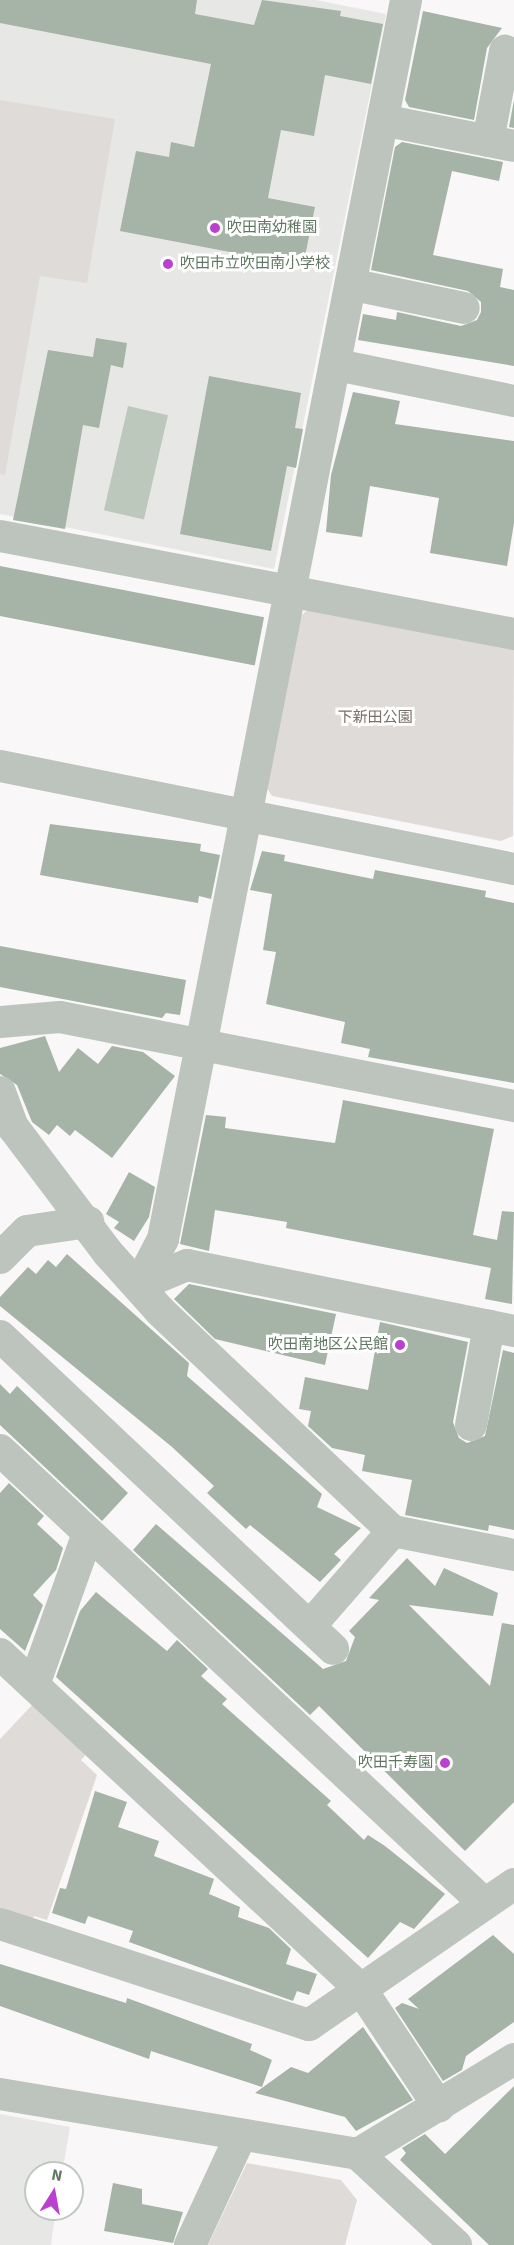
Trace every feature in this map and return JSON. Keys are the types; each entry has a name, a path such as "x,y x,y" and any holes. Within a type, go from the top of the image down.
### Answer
{"street":[{"path":"139,1285 163,1239 244,813 292,595 387,121 406,0"},
{"path":"387,121 501,144 505,51"},
{"path":"354,285 464,308"},
{"path":"337,365 514,401"},
{"path":"0,536 292,595 514,634"},
{"path":"0,766 244,813 514,869"},
{"path":"0,1022 60,1017 514,1106"},
{"path":"0,1092 14,1127 139,1285 393,1531 514,1555"},
{"path":"0,1258 27,1231 88,1222"},
{"path":"139,1285 187,1265 502,1328 471,1425"},
{"path":"0,1336 333,1649"},
{"path":"0,1450 484,1903"},
{"path":"310,1626 393,1531"},
{"path":"34,1685 88,1533"},
{"path":"0,1654 361,1989 439,2107"},
{"path":"0,1924 309,2025 514,1884"},
{"path":"358,2154 439,2107 514,2059"},
{"path":"0,2094 358,2154 456,2245"},
{"path":"190,2245 242,2135"}],"shaded area":[{"name":"吹田市立吹田南小学校","path":"0,0 316,0 386,14 274,569 0,514"},
{"path":"128,406 168,415 144,519 104,510"},
{"path":"0,2114 70,2127 64,2161 24,2161 24,2221 54,2221 51,2245 0,2245"}],"green space":[{"path":"0,100 115,119 87,283 40,276 5,475 0,474"},
{"name":"下新田公園","path":"312,607 514,648 513,836 501,841 272,796 264,784 296,619"},
{"path":"33,1704 87,1753 81,1760 97,1775 47,1920 34,1916 32,1923 0,1912 0,1739"},
{"path":"247,2163 341,2180 357,2200 345,2245 208,2245"}],"building":[{"path":"0,0 197,0 195,14 254,25 262,0 341,11 340,16 383,24 371,84 325,75 314,136 281,130 268,198 315,207 303,266 120,231 136,151 169,157 171,142 194,147 211,64 0,23"},
{"path":"423,11 502,28 487,48 474,120 409,107 405,100"},
{"path":"514,100 514,128 509,127"},
{"path":"402,142 503,162 499,181 452,171 433,255 503,269 500,287 514,290 514,366 358,340 363,314 396,320 397,312 461,326 477,320 481,312 481,302 468,291 371,270 395,147"},
{"path":"96,338 127,343 123,368 111,365 99,428 83,425 65,529 13,520 48,350 93,357"},
{"path":"209,376 301,393 295,428 303,429 296,468 287,466 271,551 180,534"},
{"path":"353,392 400,401 395,424 514,441 514,523 507,566 430,553 439,498 370,486 362,537 326,532 331,475"},
{"path":"0,566 264,617 255,665 0,616"},
{"path":"50,824 201,844 200,851 220,855 211,899 199,896 198,903 40,875"},
{"path":"262,851 285,855 284,861 373,879 375,870 486,891 485,897 514,903 514,1083 368,1057 370,1049 341,1043 345,1022 266,1004 276,952 263,950 272,894 250,890"},
{"path":"0,946 186,980 180,1015 166,1013 162,1018 0,987"},
{"path":"45,1036 59,1072 78,1048 98,1064 112,1046 143,1052 175,1076 112,1158 75,1130 70,1136 57,1125 49,1135 32,1122 17,1085 0,1074 0,1048"},
{"path":"343,1100 494,1129 473,1235 497,1240 502,1211 514,1212 512,1304 485,1299 491,1268 286,1228 287,1222 215,1210 209,1251 180,1244 206,1115 226,1117 225,1128 335,1143"},
{"path":"129,1172 155,1187 149,1217 134,1241 114,1228 119,1222 106,1214"},
{"path":"67,1254 189,1363 187,1376 322,1494 317,1507 361,1528 334,1554 341,1560 320,1582 250,1525 246,1529 207,1493 214,1486 172,1447 0,1306 0,1297 28,1267 36,1274 48,1260 56,1267"},
{"path":"189,1284 336,1314 325,1365 215,1339 174,1299"},
{"path":"380,1322 468,1342 453,1422 459,1438 467,1443 485,1436 503,1350 514,1353 514,1530 489,1525 488,1531 405,1515 412,1480 362,1471 365,1455 332,1448 308,1426 311,1411 299,1409 305,1377 368,1390"},
{"path":"0,1384 10,1394 17,1386 128,1493 102,1521 0,1425"},
{"path":"9,1483 44,1516 37,1524 63,1548 56,1570 33,1595 43,1605 25,1651 0,1629 0,1493"},
{"path":"156,1524 323,1669 346,1661 355,1637 349,1631 379,1600 369,1598 407,1558 435,1586 444,1568 498,1593 493,1616 409,1605 490,1686 502,1623 514,1625 514,1802 465,1851 319,1706 310,1715 133,1550"},
{"path":"96,1592 167,1651 177,1640 208,1669 201,1676 227,1699 222,1704 331,1801 327,1805 364,1840 368,1835 385,1846 445,1894 414,1929 400,1922 368,1958 56,1677 80,1611"},
{"path":"95,1791 127,1802 118,1827 159,1841 154,1856 214,1879 209,1894 240,1907 238,1917 269,1928 291,1949 286,1964 317,1974 309,1995 297,1991 293,2001 129,1942 133,1931 88,1916 85,1924 52,1913 60,1888 66,1889"},
{"path":"493,1935 514,1954 514,2022 466,2056 462,2070 443,2081 395,2008 402,2003 419,2009 408,1999"},
{"path":"0,1964 126,2003 127,1998 252,2044 250,2050 272,2060 262,2087 151,2051 149,2059 0,2006"},
{"path":"363,2027 413,2100 356,2131 345,2117 255,2093 291,2067 308,2073"},
{"path":"514,2086 514,2245 489,2245 400,2160 406,2153 402,2148 425,2134 445,2154"},
{"path":"113,2183 142,2189 142,2204 183,2212 173,2243 104,2231"}],"place":[{"name":"吹田南幼稚園","path":"215,228"},
{"name":"吹田市立吹田南小学校","path":"168,264"},
{"name":"吹田南地区公民館","path":"400,1345"},
{"name":"吹田千寿園","path":"445,1763"}]}
